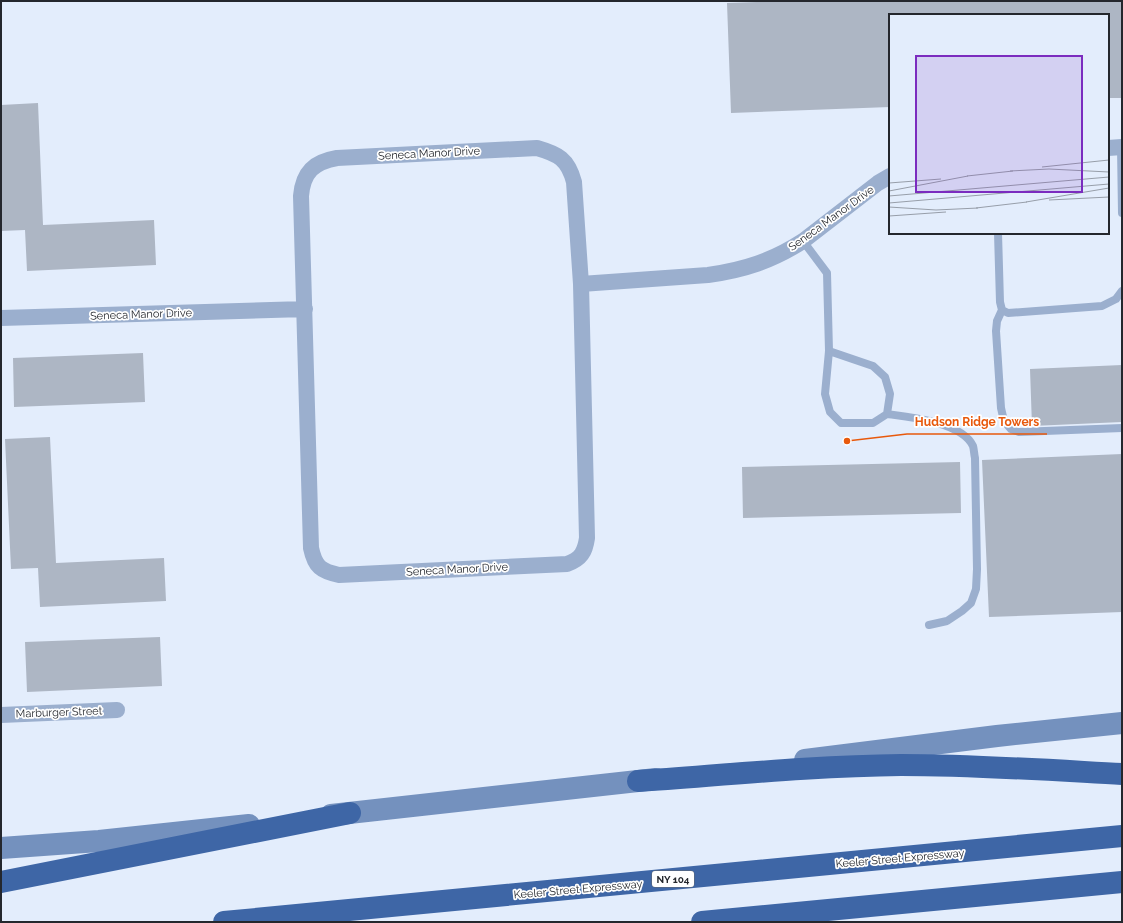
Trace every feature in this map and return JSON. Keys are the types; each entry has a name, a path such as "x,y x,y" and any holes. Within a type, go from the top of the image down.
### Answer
{"highway":[{"path":"638,781 795,770 900,765 993,767 1122,774"},
{"path":"1,882 350,813"},
{"name":"Keeler Street Expressway","path":"224,922 1122,836"},
{"path":"702,922 1122,882"}],"main road":[{"path":"1,848 120,838 638,781 961,740 1122,723"}],"street":[{"name":"Seneca Manor Drive","path":"537,148 553,153 561,158 568,167 572,173 574,182 581,284 587,538 583,554 567,564 339,575 318,567 313,558 311,548 301,196 304,178 313,167 328,159 337,158 537,148"},
{"name":"Seneca Manor Drive","path":"581,284 708,275 728,272 760,264 791,249 878,183 889,177"},
{"name":"Seneca Manor Drive","path":"1,318 305,309"},
{"name":"Marburger Street","path":"1,714 117,710"}],"lane":[{"path":"1117,148 1122,213"},
{"path":"998,234 1000,302 1002,310 997,321 996,331 1001,408 1004,421 1011,429 1019,432 1122,428"},
{"path":"802,241 827,273 829,351 825,394 830,412 841,423 873,423 887,414 924,420 952,428 966,437 973,446 975,458 976,589 971,603 962,612 947,621 929,625"},
{"path":"1002,310 1008,313 1102,306 1116,299 1122,291"},
{"path":"829,351 873,366 885,378 890,394 887,414"}],"building":[{"path":"786,1 1122,1 1122,98 1109,98 1109,14 889,14 889,107 731,113 727,3"},
{"path":"38,103 43,225 154,220 156,265 27,271 25,230 1,231 1,105"},
{"path":"143,353 145,402 14,407 13,358"},
{"path":"1122,365 1122,422 1032,426 1030,369"},
{"path":"50,437 56,563 164,558 166,601 40,607 38,568 11,569 5,439"},
{"path":"1122,454 1122,612 989,617 982,460"},
{"path":"960,462 961,513 743,518 742,467"},
{"path":"160,637 162,686 27,692 25,642"}],"place":[{"name":"Hudson Ridge Towers","path":"847,441"}]}
